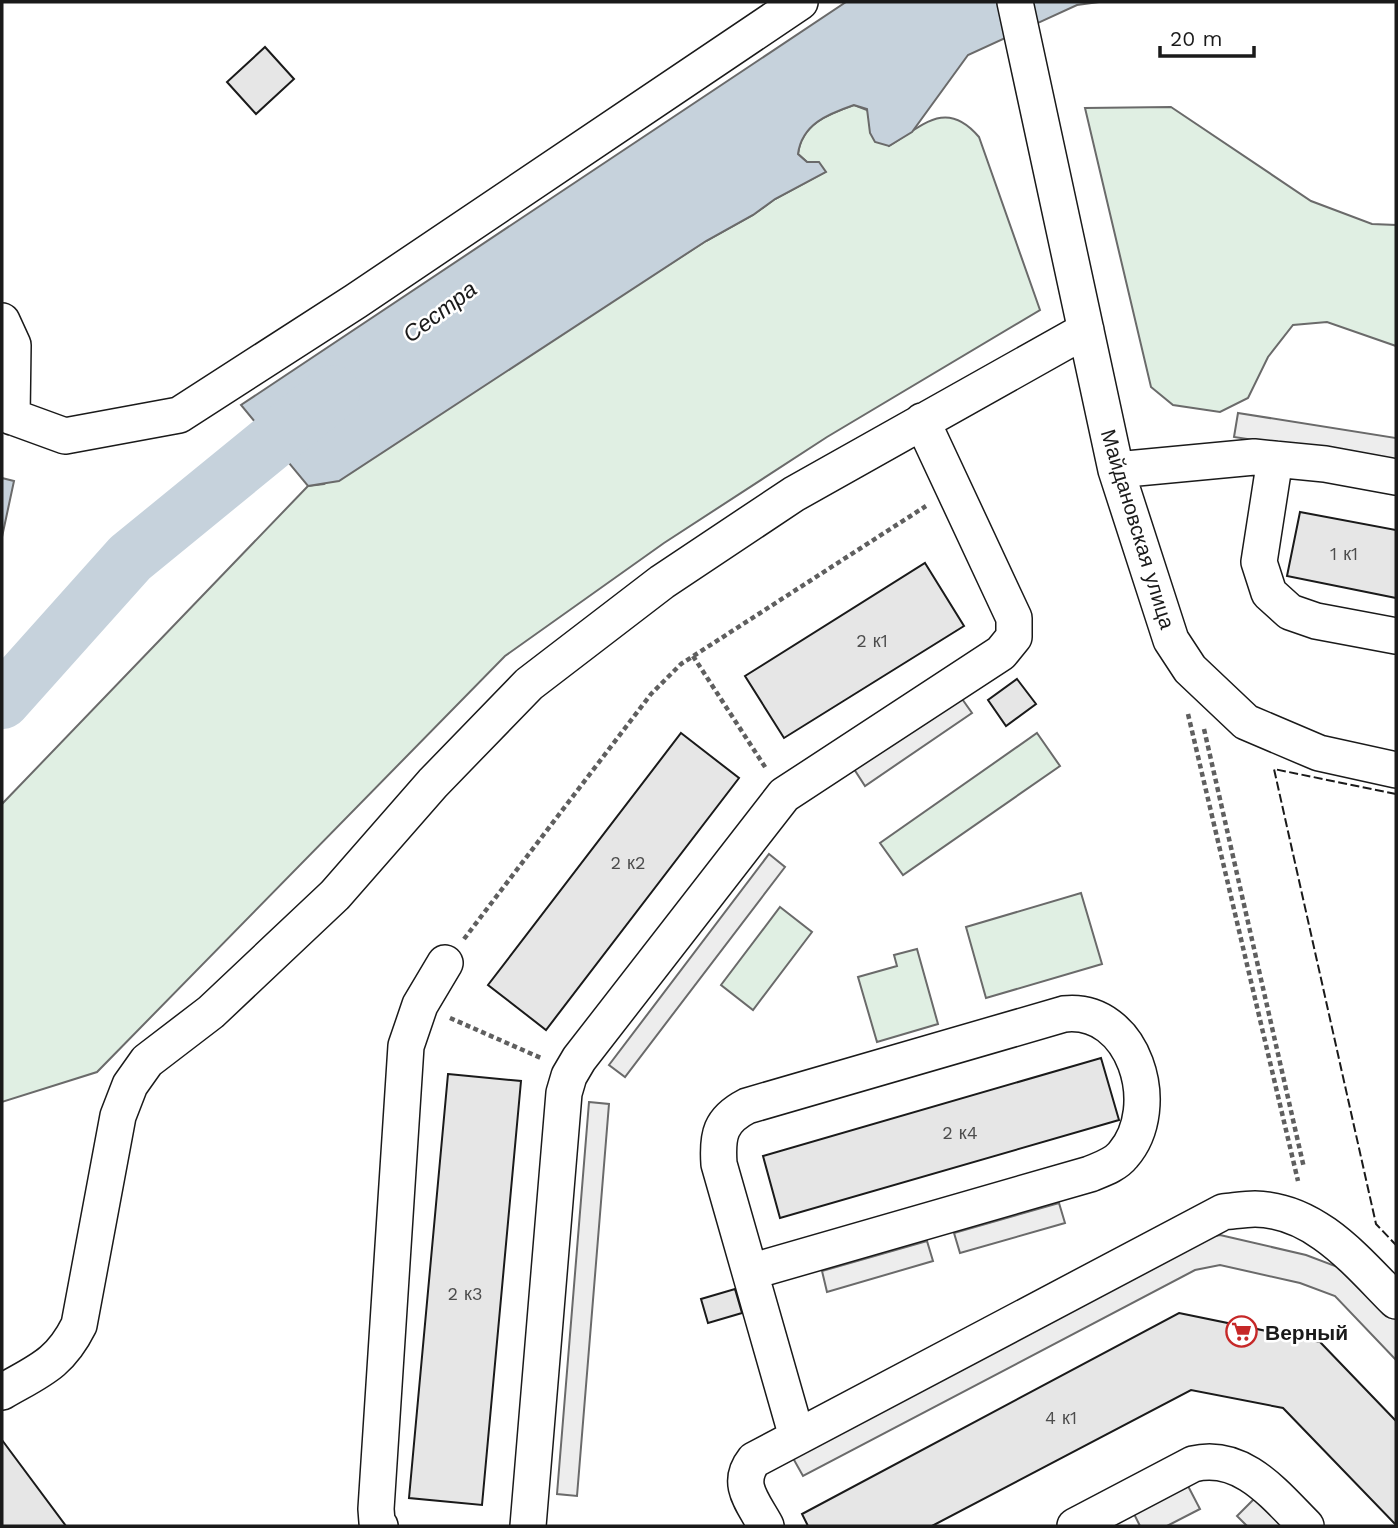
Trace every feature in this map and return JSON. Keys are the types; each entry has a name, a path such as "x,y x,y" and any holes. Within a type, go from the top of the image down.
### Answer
{"street":[{"path":"2,321 13,345 7,415 65,436 179,415 356,300 800,2"},
{"name":"Майдановская улица","path":"1015,2 1116,470 1171,640 1190,670 1246,722 1320,753 1396,770"},
{"path":"2,1392 52,1363 69,1345 79,1325 118,1116 130,1086 147,1061 211,1012 335,895 433,783 529,684 662,582 794,494 1086,330"},
{"path":"528,1526 564,1093 572,1071 784,795 1001,653 1014,637 1014,618 922,421"},
{"path":"1116,470 1254,457 1325,464 1396,477"},
{"path":"1275,459 1259,562 1269,593 1290,612 1316,621 1396,636"},
{"path":"380,1526 376,1510 406,1046 420,1005 445,963"},
{"path":"750,1272 1109,1167 1123,1155 1139,1124 1142,1089 1132,1055 1110,1027 1095,1017 1079,1013 1064,1014 747,1106 732,1114 718,1143 719,1164 797,1437"},
{"path":"766,1526 746,1487 745,1471 754,1460 1223,1212 1256,1209 1282,1214 1314,1226 1337,1242 1396,1301"},
{"path":"1075,1526 1193,1464 1207,1461 1221,1462 1263,1482 1306,1526"}],"path":[{"path":"445,963 651,694 681,664 953,489"},
{"path":"693,656 784,795"},
{"path":"1188,713 1298,1181"},
{"path":"1202,723 1304,1168"},
{"path":"420,1005 572,1071"}],"green space":[{"path":"854,105 867,110 889,146 923,124 945,117 967,125 979,137 1040,310 827,437 664,543 505,656 97,1072 2,1102 2,804 308,486 324,484 706,241 825,172 798,154 800,144 804,135 817,122"},
{"path":"1171,107 1311,201 1372,224 1396,225 1396,346 1327,322 1293,325 1268,357 1248,398 1220,412 1173,405 1151,387 1085,108"},
{"path":"1037,733 1060,766 903,875 880,843"},
{"path":"1081,893 1102,964 986,998 966,927"},
{"path":"780,907 812,932 753,1010 721,985"},
{"path":"917,949 938,1024 877,1042 858,977 897,966 894,955"}],"shaded area":[{"path":"1238,413 1396,438 1396,462 1234,437"},
{"path":"960,696 972,713 865,786 854,769"},
{"path":"769,854 785,867 625,1077 609,1065"},
{"path":"589,1102 609,1104 577,1496 557,1494"},
{"path":"1059,1203 1065,1223 960,1253 954,1233"},
{"path":"1220,1235 1306,1255 1351,1272 1396,1319 1396,1360 1335,1296 1300,1283 1220,1265 1195,1270 803,1476 789,1451 1184,1243"},
{"path":"927,1241 933,1261 827,1292 822,1271"},
{"path":"1188,1486 1200,1509 1167,1526 1140,1526 1134,1514"},
{"path":"1256,1497 1285,1526 1247,1526 1237,1516"}],"water":[{"path":"846,2 1099,2 1077,5 968,55 912,132 889,146 875,142 870,133 867,109 854,105 818,122 805,135 798,154 807,162 819,162 826,172 706,241 339,481 308,486 241,405"},
{"path":"2,478 14,481 2,537"}],"building":[{"path":"265,47 294,79 256,114 227,82"},
{"path":"1300,512 1396,530 1396,598 1287,576"},
{"path":"925,563 964,626 784,738 745,676"},
{"path":"1017,679 1036,704 1006,726 988,700"},
{"path":"681,733 739,778 546,1030 488,985"},
{"path":"1101,1058 1119,1120 780,1218 763,1156"},
{"path":"448,1074 521,1081 482,1505 409,1498"},
{"path":"735,1289 742,1313 708,1323 701,1299"},
{"path":"1179,1313 1320,1342 1396,1421 1396,1525 1283,1408 1191,1390 932,1526 808,1526 802,1514"},
{"path":"2,1440 66,1526 2,1526"}],"waterway":[{"name":"Сестра","path":"2,701 130,558 332,393"}],"fence":[{"path":"1396,794 1274,769 1376,1224 1396,1245"}],"place":[{"name":"Верный","path":"1242,1332"}]}
